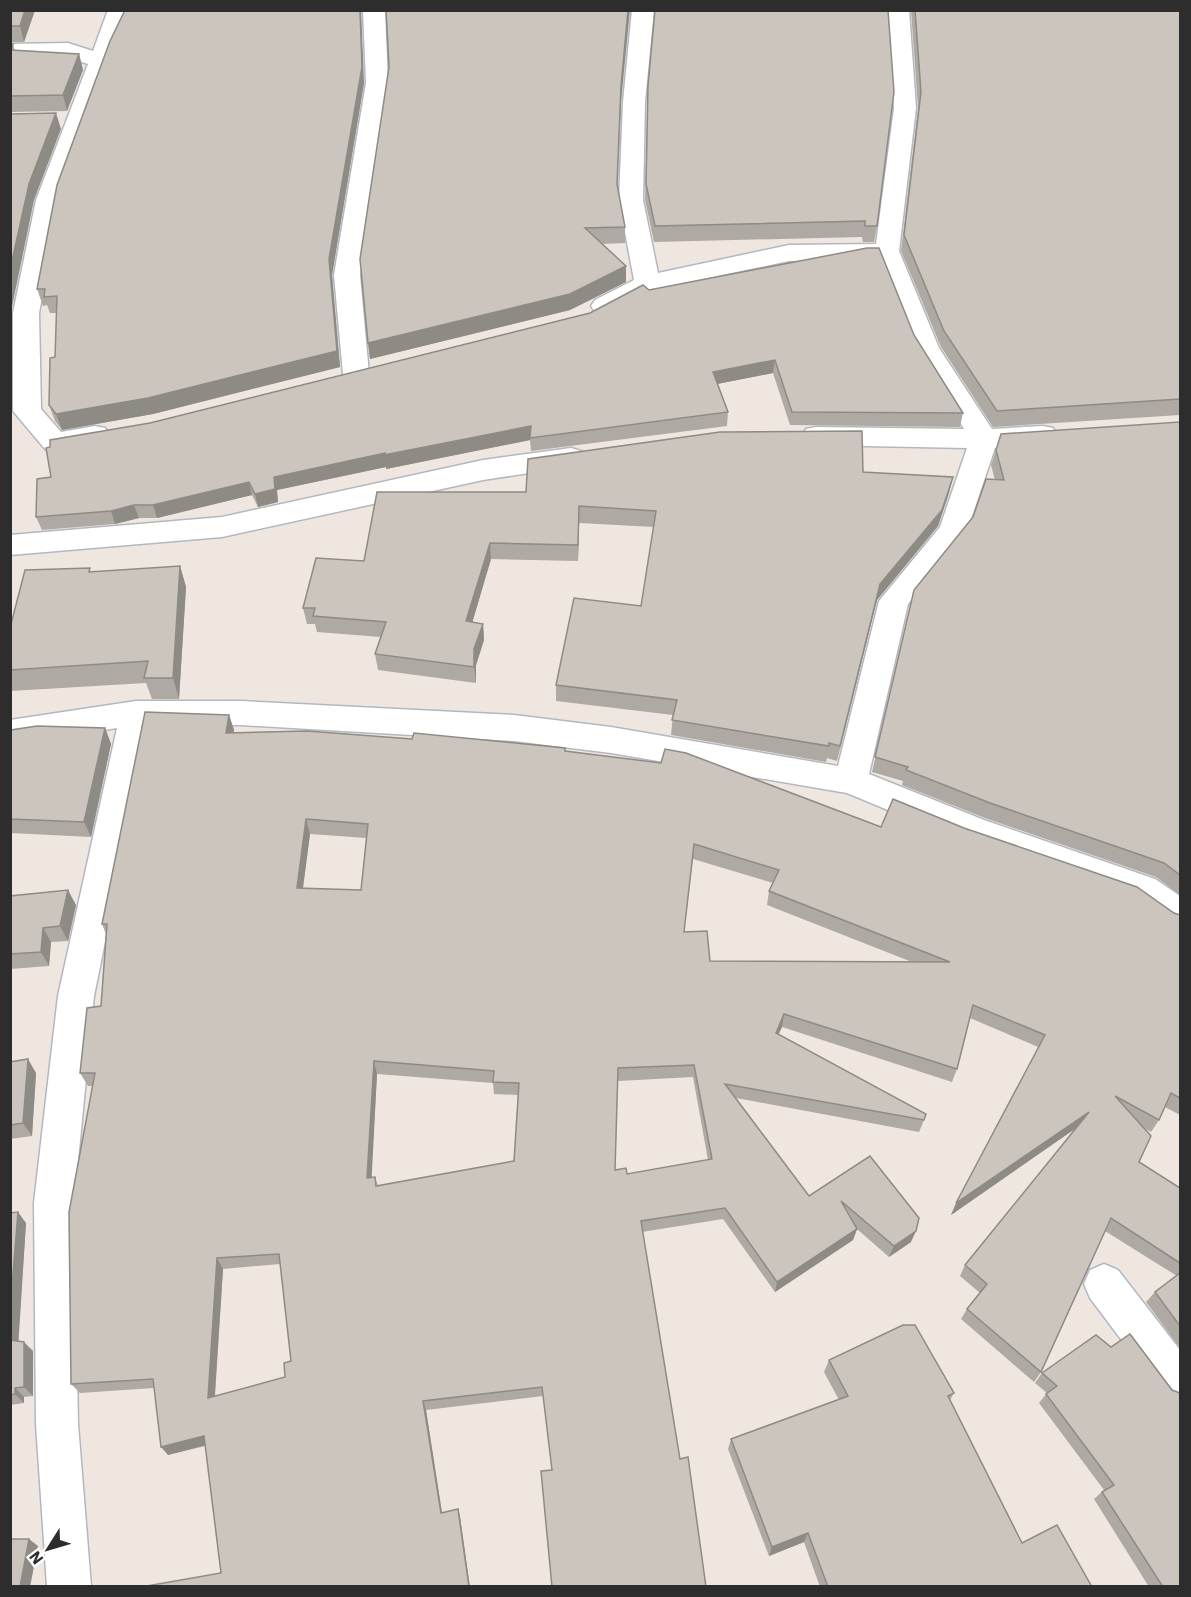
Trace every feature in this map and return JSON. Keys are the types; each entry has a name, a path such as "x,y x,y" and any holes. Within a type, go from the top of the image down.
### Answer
{"street":[{"path":"119,10 100,61 66,120 26,313 27,411 55,442 120,430"},
{"path":"356,374 347,275 377,83 375,10"},
{"path":"643,10 634,102 631,200 647,283"},
{"path":"898,10 905,108 887,251 926,348 984,439"},
{"path":"10,51 68,50 100,61"},
{"path":"580,318 647,283 789,253 887,251"},
{"path":"788,436 984,439 1065,434"},
{"path":"851,781 894,601 953,531 984,439"},
{"path":"10,545 222,527 483,470 601,454"},
{"path":"69,1587 57,1424 54,1203 76,996 136,713"},
{"path":"10,733 136,713 241,713 514,728 611,740 851,781 972,830 1143,889 1180,915"},
{"path":"1104,1284 1180,1383"}],"building":[{"path":"10,10 25,10 20,26 10,26"},
{"path":"125,10 360,10 362,67 329,259 337,351 148,398 56,414 49,405 50,358 55,357 57,296 44,297 45,289 37,289 57,185 110,41"},
{"path":"386,10 628,10 621,86 617,184 625,227 585,228 626,266 570,294 368,343 360,259 389,67"},
{"path":"655,10 888,10 894,92 877,226 865,226 865,221 655,226 646,184 648,86"},
{"path":"915,10 1180,10 1180,399 997,411 944,331 904,235 921,92"},
{"path":"10,44 13,44 11,50 79,54 63,95 10,96"},
{"path":"56,113 29,184 10,270 10,114"},
{"path":"867,248 879,248 914,335 963,413 792,412 775,360 713,372 728,412 530,438 531,426 384,455 385,453 274,477 275,489 255,494 249,482 153,505 134,505 111,511 36,517 37,479 51,477 46,448 50,447 50,440 150,423 590,313 643,285 649,290"},
{"path":"1180,422 1180,875 1164,863 990,803 906,770 908,767 875,757 914,590 973,517 986,479 1004,480 996,450 1001,434"},
{"path":"862,431 863,472 953,477 942,510 880,584 840,746 672,720 677,700 556,685 574,598 641,606 656,511 579,506 578,545 490,543 466,621 483,624 474,649 474,667 375,654 386,622 313,616 315,608 303,608 316,558 364,561 377,492 526,492 528,459 720,432"},
{"path":"180,566 173,678 144,678 148,661 10,670 10,628 25,570 90,568 89,572"},
{"path":"145,712 229,715 226,733 307,731 412,739 414,733 565,748 565,751 661,763 665,749 686,753 881,827 893,799 964,828 1137,887 1180,915 1180,1098 1171,1093 1159,1120 1115,1096 1151,1136 1139,1162 1180,1188 1180,1263 1111,1218 1041,1372 967,1309 987,1284 965,1265 1089,1112 956,1203 1045,1035 973,1005 957,1069 784,1014 776,1033 926,1114 924,1120 725,1084 809,1196 870,1156 919,1218 916,1231 894,1246 841,1201 857,1229 777,1282 725,1208 641,1221 680,1459 688,1457 706,1587 552,1587 541,1471 552,1470 542,1387 423,1401 441,1513 458,1509 469,1587 141,1587 221,1573 204,1436 161,1447 153,1379 71,1384 69,1212 95,1073 80,1073 87,1008 101,1006 107,924 102,924","holes":["306,819 368,824 361,890 297,888","694,844 779,870 769,891 950,962 710,961 707,931 684,932","374,1061 494,1071 493,1082 519,1083 514,1161 376,1186 375,1177 367,1178","694,1065 712,1159 627,1174 626,1168 615,1170 618,1068","279,1254 291,1361 284,1363 285,1377 208,1398 217,1258"]},
{"path":"37,726 105,728 84,822 10,819 11,730"},
{"path":"68,890 60,926 43,928 41,952 10,954 10,896"},
{"path":"28,1059 23,1123 10,1125 10,1062"},
{"path":"18,1212 10,1310 10,1213"},
{"path":"1180,1273 1180,1326 1155,1292"},
{"path":"903,1325 915,1325 954,1393 948,1396 1022,1543 1057,1525 1092,1587 828,1587 808,1533 772,1547 731,1439 848,1396 829,1360"},
{"path":"1130,1334 1172,1390 1180,1393 1180,1587 1163,1587 1102,1492 1114,1485 1046,1394 1057,1386 1042,1373 1096,1335 1111,1347"},
{"path":"10,1340 24,1342 24,1387 15,1388 15,1394 10,1395"},
{"path":"10,1539 29,1539 20,1587 10,1587"}]}
